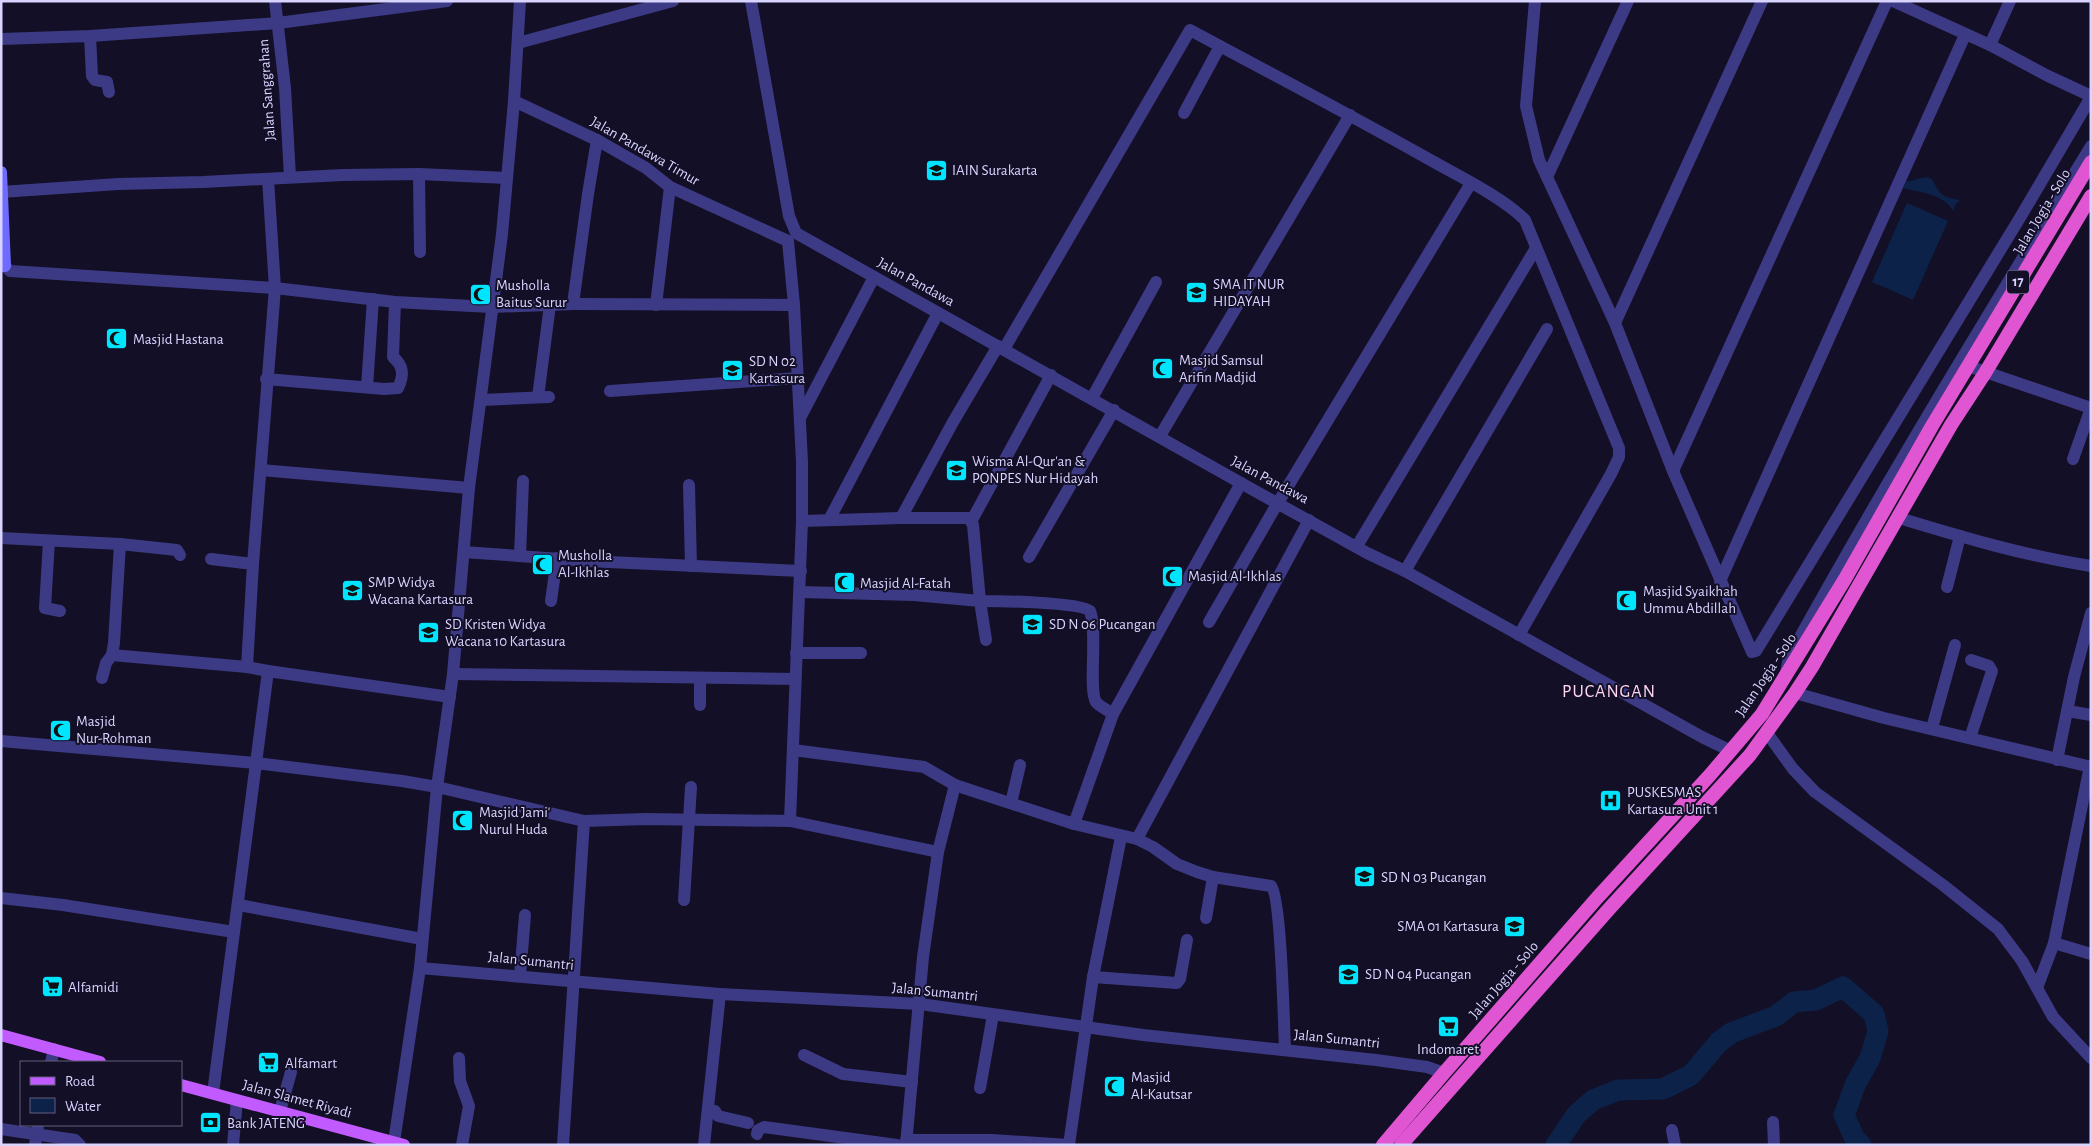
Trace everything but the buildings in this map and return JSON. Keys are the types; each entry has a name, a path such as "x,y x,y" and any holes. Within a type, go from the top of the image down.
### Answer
{"highway":[{"name":"Jalan Jogja - Solo","path":"1383,1145 1444,1073 1762,714 1785,680 1968,366 2091,162"},
{"name":"17","path":"1401,1145 1609,908 1767,733 1795,693 1899,518 1951,426 2088,204"},
{"path":"1598,898 1609,908"}],"main road":[{"path":"1,172 3,266"},
{"path":"1,1035 96,1061"},
{"name":"Jalan Slamet Riyadi","path":"182,1085 376,1141 399,1143"}],"street":[{"name":"Jalan Sanggrahan","path":"275,1 285,88 290,177"},
{"path":"1,39 90,36 278,23 417,3 447,1"},
{"path":"399,1143 420,968 437,787 453,674 469,488 482,400 507,178 520,1"},
{"path":"518,43 673,1"},
{"path":"751,1 789,216 800,418 802,522 790,821"},
{"path":"1535,1 1526,106 1539,160 1615,323 1673,471 1749,649 1752,652 1756,651 2016,225 2091,96 2048,76 1990,45 1894,1"},
{"path":"1547,178 1628,1"},
{"path":"1615,323 1762,1"},
{"path":"1673,471 1887,1"},
{"path":"1990,45 2010,1"},
{"path":"901,518 953,422 1001,347 1190,30 1350,115 1471,183 1521,216 1527,224 1620,452 1611,474 1519,635"},
{"path":"1720,581 1965,35"},
{"path":"90,36 92,76 96,80 107,82 109,92"},
{"path":"1184,113 1220,46"},
{"name":"Jalan Pandawa Timur","path":"514,101 597,140 646,168 670,187 791,237"},
{"path":"1160,436 1350,115"},
{"path":"573,304 597,140"},
{"path":"1785,680 1789,657 1841,564 1960,362 2091,146"},
{"path":"420,174 420,252"},
{"path":"2,192 118,184 290,177 420,174 507,178"},
{"path":"247,667 266,379 275,288 268,179"},
{"path":"1209,622 1471,183"},
{"path":"656,305 670,187"},
{"path":"2068,199 2088,204"},
{"name":"Jalan Pandawa","path":"791,237 874,278 1001,347 1241,483 1358,546 1367,553 1405,571 1695,733 1731,751"},
{"path":"1358,546 1536,248"},
{"path":"3,266 10,271 275,288 395,302 492,307 573,304 794,305"},
{"path":"800,418 874,278"},
{"path":"1092,398 1156,282"},
{"path":"367,388 372,299"},
{"path":"266,379 395,389 400,386 402,368 393,357 395,302"},
{"path":"482,400 544,397 550,305"},
{"path":"829,520 859,458 938,313"},
{"path":"1405,571 1547,329"},
{"path":"1968,366 2091,408 2073,459"},
{"path":"986,640 972,520 1052,375"},
{"path":"610,391 713,386 798,378"},
{"path":"1029,557 1114,410"},
{"path":"261,470 469,488"},
{"path":"520,556 523,481"},
{"path":"1074,824 1112,714 1241,483"},
{"path":"689,485 691,566"},
{"path":"802,522 964,517 972,520"},
{"path":"1899,518 2036,556 2091,566"},
{"path":"1137,839 1310,520"},
{"path":"1947,587 1960,536"},
{"path":"1,538 49,542 120,544 178,550 180,555"},
{"path":"49,542 45,608 60,611"},
{"path":"102,678 106,663 112,655 114,643 120,544"},
{"path":"464,552 800,571"},
{"path":"551,601 557,558"},
{"path":"210,559 253,564"},
{"path":"800,592 914,595 980,601 1064,605 1088,609 1091,616 1094,694 1097,703 1112,714"},
{"path":"2057,760 2089,631 2091,613"},
{"path":"1932,728 1956,645"},
{"path":"796,653 861,653"},
{"path":"112,655 247,667 450,696"},
{"path":"1970,738 1992,671 1989,666 1971,660"},
{"path":"213,1093 268,671"},
{"path":"453,674 795,679"},
{"path":"700,678 700,705"},
{"path":"1795,693 1884,718 1932,728 2057,760 2090,766 2054,943 2037,988"},
{"path":"2068,711 2091,715"},
{"path":"1767,733 1793,769 1815,792 1943,885 1998,929 2018,953 2053,1017 2091,1058"},
{"path":"1,741 256,763 437,787 584,821 790,821 938,852"},
{"path":"793,750 924,767 956,785 1074,824 1137,839 1153,847 1177,864 1213,877 1267,884 1274,888 1285,1050"},
{"path":"1011,803 1020,765"},
{"path":"903,1143 912,1082 923,957 938,852 956,785"},
{"path":"684,900 691,787"},
{"path":"563,1145 584,821"},
{"path":"757,1134 758,1130 764,1126 903,1143 991,1140 1069,1145 1084,1026 1121,836"},
{"path":"1206,918 1213,877"},
{"path":"1,898 63,905 234,932"},
{"path":"239,905 422,939"},
{"path":"520,976 525,915"},
{"path":"1093,977 1177,983 1180,979 1187,940"},
{"path":"2054,943 2091,954"},
{"name":"Jalan Sumantri","path":"420,968 720,994 920,1004 1143,1035 1419,1066 1444,1073"},
{"path":"704,1145 720,994"},
{"path":"980,1088 993,1015"},
{"path":"52,1061 54,1049"},
{"path":"804,1055 843,1074 912,1082"},
{"path":"458,1058 460,1081 469,1106 462,1145"},
{"path":"280,1112 291,1072"},
{"path":"232,1145 237,1100"},
{"path":"708,1110 713,1110 718,1116 748,1122"},
{"path":"1773,1122 1774,1145"},
{"path":"1,1129 76,1140 80,1145"},
{"path":"1672,1130 1674,1145"}],"water":[{"path":"1926,177 1932,179 1942,194 1949,198 1960,200 1955,205 1953,211 1944,201 1938,198 1903,188 1906,182"},
{"path":"1907,203 1948,221 1913,300 1872,282"}],"waterway":[{"path":"1556,1145 1576,1115 1593,1100 1618,1090 1663,1089 1691,1075 1719,1042 1731,1033 1776,1016 1794,1002 1816,1000 1843,987 1874,1014 1878,1031 1870,1058 1856,1083 1844,1115 1855,1139 1861,1145"}],"place":[{"name":"IAIN Surakarta","path":"936,170"},
{"name":"SMA IT NUR HIDAYAH","path":"1197,293"},
{"name":"Musholla Baitus Surur","path":"480,294"},
{"name":"Masjid Hastana","path":"117,339"},
{"name":"Masjid Samsul Arifin Madjid","path":"1163,369"},
{"name":"SD N 02 Kartasura","path":"733,370"},
{"name":"Wisma Al-Qur'an & PONPES Nur Hidayah","path":"956,470"},
{"name":"Musholla Al-Ikhlas","path":"542,564"},
{"name":"Masjid Al-Ikhlas","path":"1172,576"},
{"name":"Masjid Al-Fatah","path":"844,583"},
{"name":"SMP Widya Wacana Kartasura","path":"352,591"},
{"name":"Masjid Syaikhah Ummu Abdillah","path":"1627,600"},
{"name":"SD N 06 Pucangan","path":"1033,624"},
{"name":"SD Kristen Widya Wacana 10 Kartasura","path":"429,633"},
{"name":"Masjid Nur-Rohman","path":"60,730"},
{"name":"PUSKESMAS Kartasura Unit 1","path":"1611,801"},
{"name":"Masjid Jami' Nurul Huda","path":"463,821"},
{"name":"SD N 03 Pucangan","path":"1365,877"},
{"name":"SMA 01 Kartasura","path":"1515,926"},
{"name":"SD N 04 Pucangan","path":"1349,974"},
{"name":"Alfamidi","path":"52,987"},
{"name":"Indomaret","path":"1448,1026"},
{"name":"Alfamart","path":"269,1063"},
{"name":"Masjid Al-Kautsar","path":"1115,1086"},
{"name":"Bank JATENG","path":"211,1123"}],"district":[{"name":"PUCANGAN","path":"1609,692"}]}
